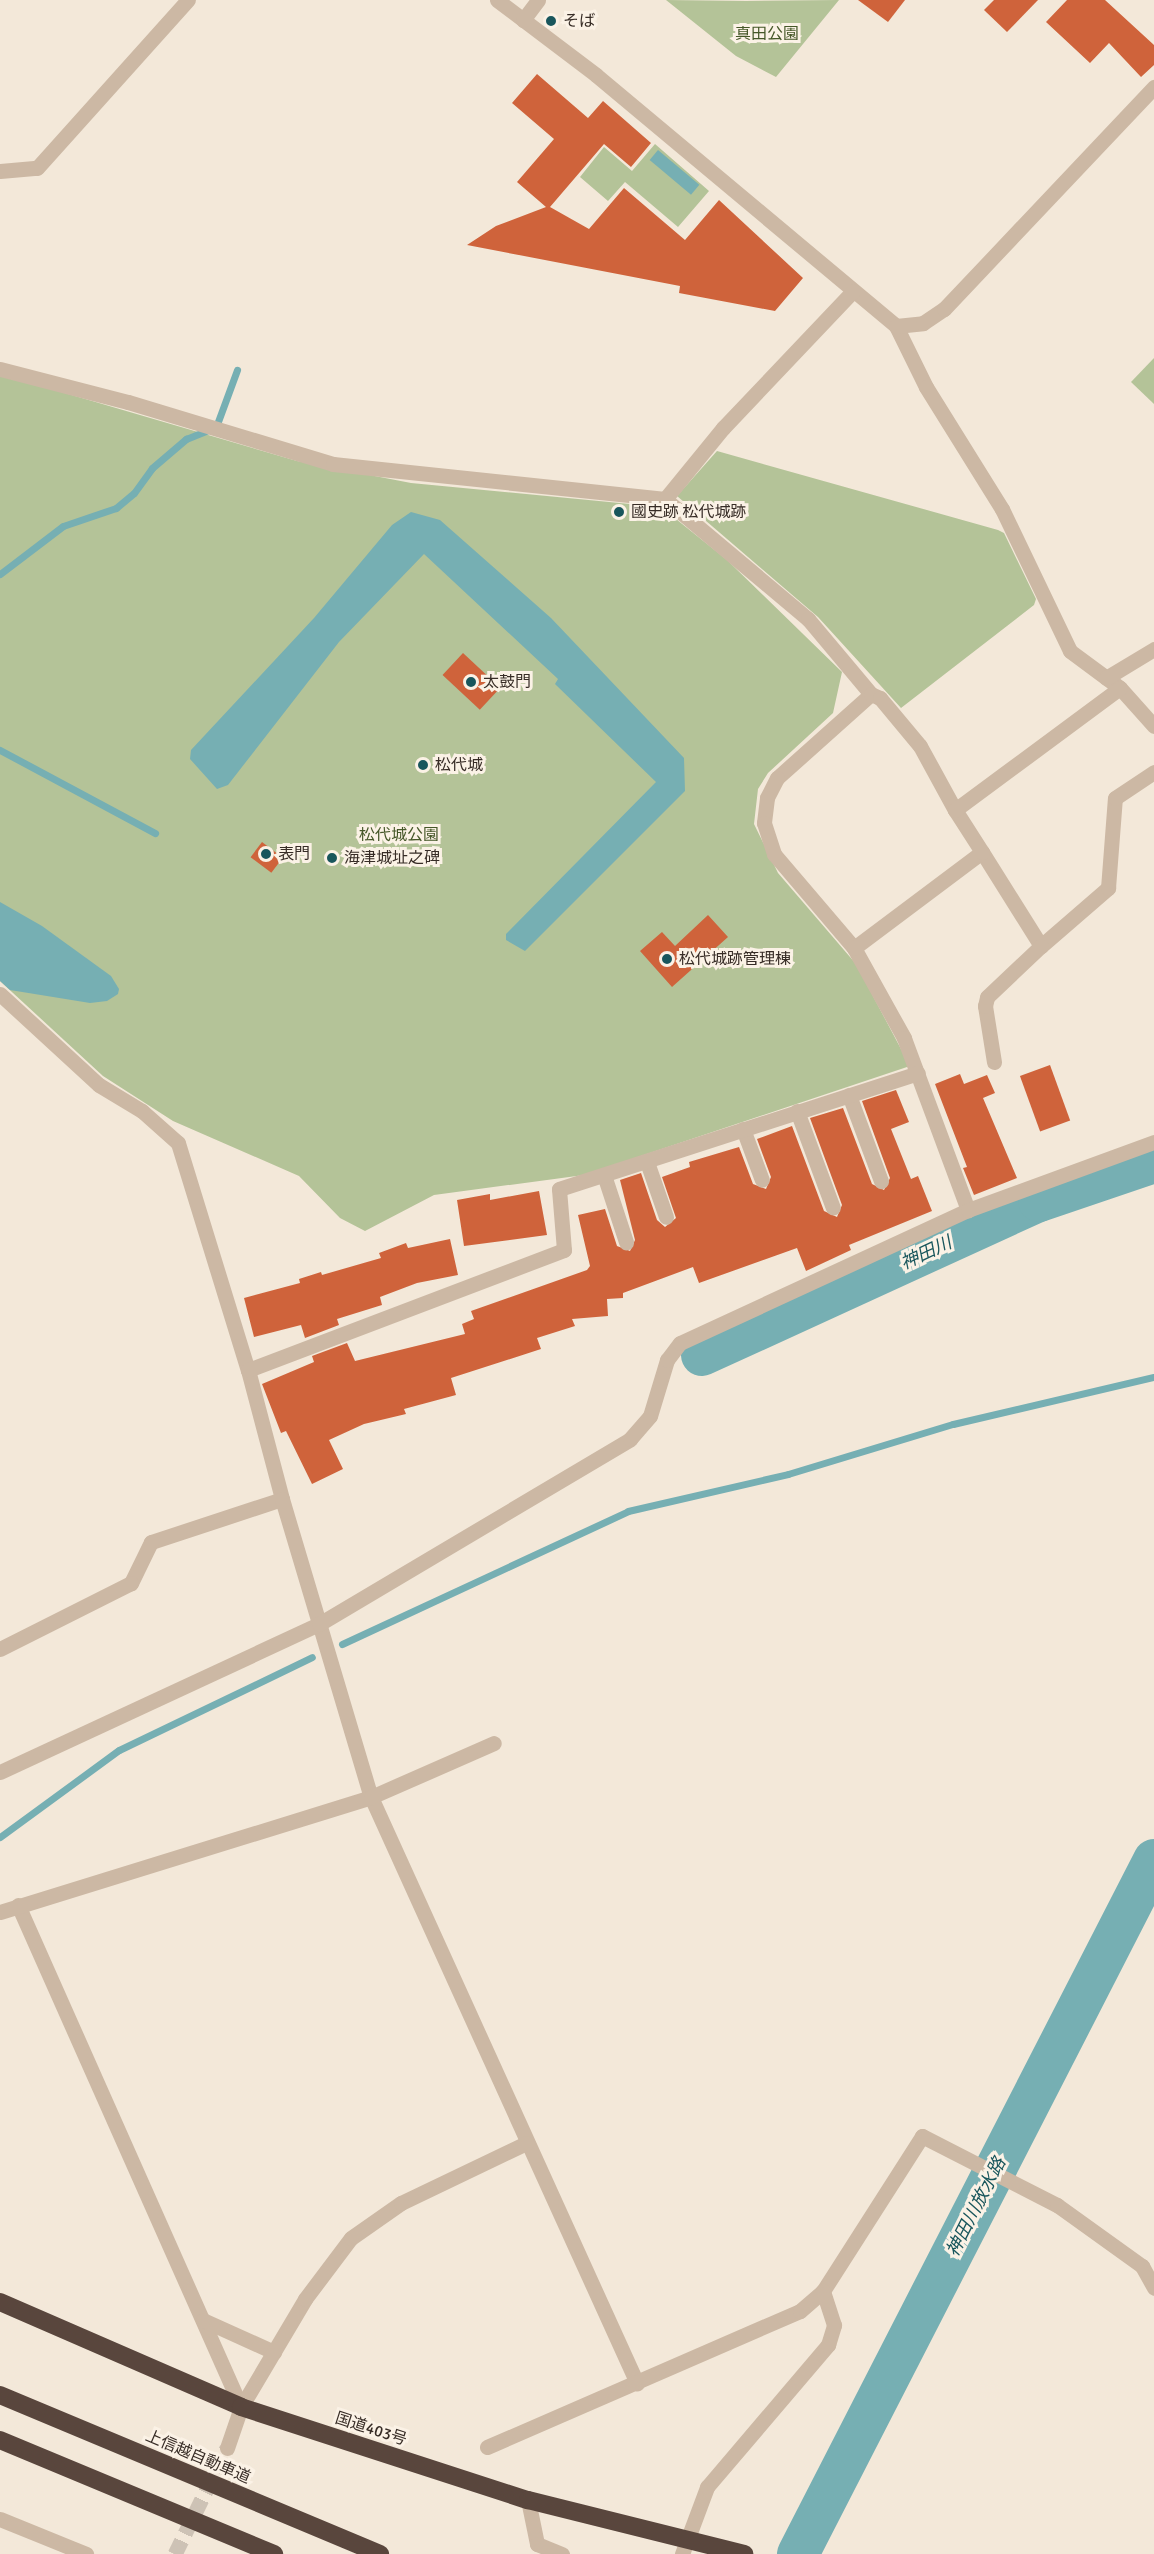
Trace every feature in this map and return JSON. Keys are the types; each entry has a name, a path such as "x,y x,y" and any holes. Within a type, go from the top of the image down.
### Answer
{"highway":[{"name":"国道403号","path":"0,2302 241,2407 528,2500 685,2547 718,2548 744,2554"},
{"name":"上信越自動車道","path":"0,2395 380,2554"},
{"path":"0,2440 274,2554"}],"street":[{"path":"0,171 38,168 188,0"},
{"path":"497,0 605,83 896,326 926,387 1002,509 1070,651 1120,688 1154,726"},
{"path":"523,20 538,0"},
{"path":"896,326 923,323 944,309 1154,87"},
{"path":"665,499 723,428 853,291"},
{"path":"0,369 129,402 333,464 665,499 808,619 870,694 880,698 920,746 955,810 1041,946"},
{"path":"1106,678 1154,649"},
{"path":"955,810 1120,688"},
{"path":"870,694 777,778 767,798 764,823 774,854 854,948 904,1038 968,1210"},
{"path":"994,1062 985,1006 987,997 1108,888 1115,798 1154,772"},
{"path":"854,948 982,852"},
{"path":"0,994 99,1085 142,1111 178,1143 248,1370 282,1499 371,1797 526,2144 637,2382"},
{"path":"248,1370 564,1250 559,1189 918,1073"},
{"path":"849,1095 881,1181"},
{"path":"797,1111 833,1208"},
{"path":"743,1129 762,1180"},
{"path":"0,1772 319,1624 630,1439 650,1416 667,1360 680,1343 968,1210 1154,1142"},
{"path":"647,1162 666,1217"},
{"path":"604,1175 626,1242"},
{"path":"0,1649 131,1583 151,1542 282,1499"},
{"path":"0,1912 371,1797 494,1743"},
{"path":"18,1905 241,2407"},
{"path":"487,2447 800,2311 823,2291 922,2136 1057,2205 1142,2266 1154,2288"},
{"path":"227,2448 241,2407 305,2298 351,2238 401,2204 526,2144"},
{"path":"685,2547 707,2487 828,2345 834,2325 823,2291"},
{"path":"203,2320 274,2352"},
{"path":"528,2500 537,2544 562,2554"},
{"path":"0,2519 86,2554"}],"green space":[{"name":"真田公園","path":"666,0 839,0 776,77 736,56"},
{"path":"655,144 709,191 678,227 625,182 608,201 580,177 604,147 632,171"},
{"path":"1154,358 1154,404 1131,382"},
{"name":"松代城公園","path":"0,374 297,461 411,483 661,507 727,560 842,672 833,713 768,773 758,789 754,824 778,873 856,964 910,1066 584,1175 434,1195 365,1231 340,1218 299,1176 173,1121 103,1076 0,981"},
{"path":"717,451 998,530 1004,533 1036,599 1034,605 901,708 818,617 677,496"}],"water":[{"path":"658,150 699,185 691,195 650,160"},
{"path":"411,512 440,520 551,618 684,758 685,791 525,951 506,940 506,934 656,782 555,684 558,679 424,554 339,642 228,785 217,789 190,759 191,750 314,618 392,525"},
{"path":"0,902 42,926 111,976 119,989 118,994 107,1001 90,1003 10,990 0,981"}],"building":[{"path":"858,0 905,0 888,22"},
{"path":"994,0 1038,0 1007,32 984,10"},
{"path":"1067,0 1105,0 1154,45 1154,65 1141,77 1109,43 1090,63 1046,22"},
{"path":"537,74 588,118 603,101 651,143 631,167 604,144 550,207 589,229 624,188 685,240 719,200 803,278 775,311 679,293 680,286 467,245 496,226 546,207 517,182 554,139 512,103"},
{"name":"太鼓門","path":"463,653 500,688 480,710 443,675"},
{"name":"表門","path":"262,842 283,858 271,873 251,857"},
{"path":"708,915 728,937 672,987 640,951 662,932 675,946"},
{"path":"1050,1065 1070,1120 1040,1131 1020,1076"},
{"path":"960,1074 964,1084 987,1075 995,1093 983,1098 1017,1178 974,1195 963,1168 967,1167 935,1084"},
{"path":"896,1090 909,1122 891,1129 911,1179 918,1176 932,1211 849,1245 851,1250 806,1271 797,1248 699,1283 693,1267 623,1293 623,1298 607,1299 608,1316 572,1319 575,1326 537,1338 541,1349 451,1378 456,1395 404,1409 406,1414 364,1424 329,1440 343,1469 312,1484 286,1431 281,1433 262,1384 314,1362 312,1356 347,1343 355,1361 465,1334 462,1324 474,1319 471,1311 587,1270 590,1266 578,1215 605,1209 617,1246 630,1251 635,1240 620,1180 641,1173 657,1220 665,1227 676,1218 662,1177 690,1167 689,1162 739,1147 753,1184 766,1189 771,1177 757,1139 792,1126 824,1211 837,1217 842,1205 810,1118 843,1108 872,1184 884,1190 890,1178 862,1101"},
{"path":"539,1191 547,1235 464,1246 457,1200 490,1194 490,1200"},
{"path":"450,1239 458,1275 417,1283 380,1297 382,1305 337,1319 339,1325 305,1338 301,1325 254,1337 244,1298 300,1283 299,1279 321,1272 322,1275 381,1258 379,1253 406,1243 408,1248"}],"waterway":[{"path":"0,574 63,526 116,508 134,493 152,468 186,439 216,427 237,370"},
{"path":"0,750 155,833"},
{"name":"神田川","path":"702,1355 1039,1201 1154,1162"},
{"path":"342,1644 628,1511 788,1474 953,1424 1154,1377"},
{"path":"0,1837 119,1750 312,1657"},
{"name":"神田川放水路","path":"798,2554 1154,1860"}],"tunnel":[{"path":"175,2554 227,2448"}],"place":[{"name":"そば","path":"551,21"},
{"name":"國史跡 松代城跡","path":"619,512"},
{"name":"太鼓門","path":"471,682"},
{"name":"松代城","path":"423,765"},
{"name":"表門","path":"266,854"},
{"name":"海津城址之碑","path":"332,858"},
{"name":"松代城跡管理棟","path":"667,959"}]}
